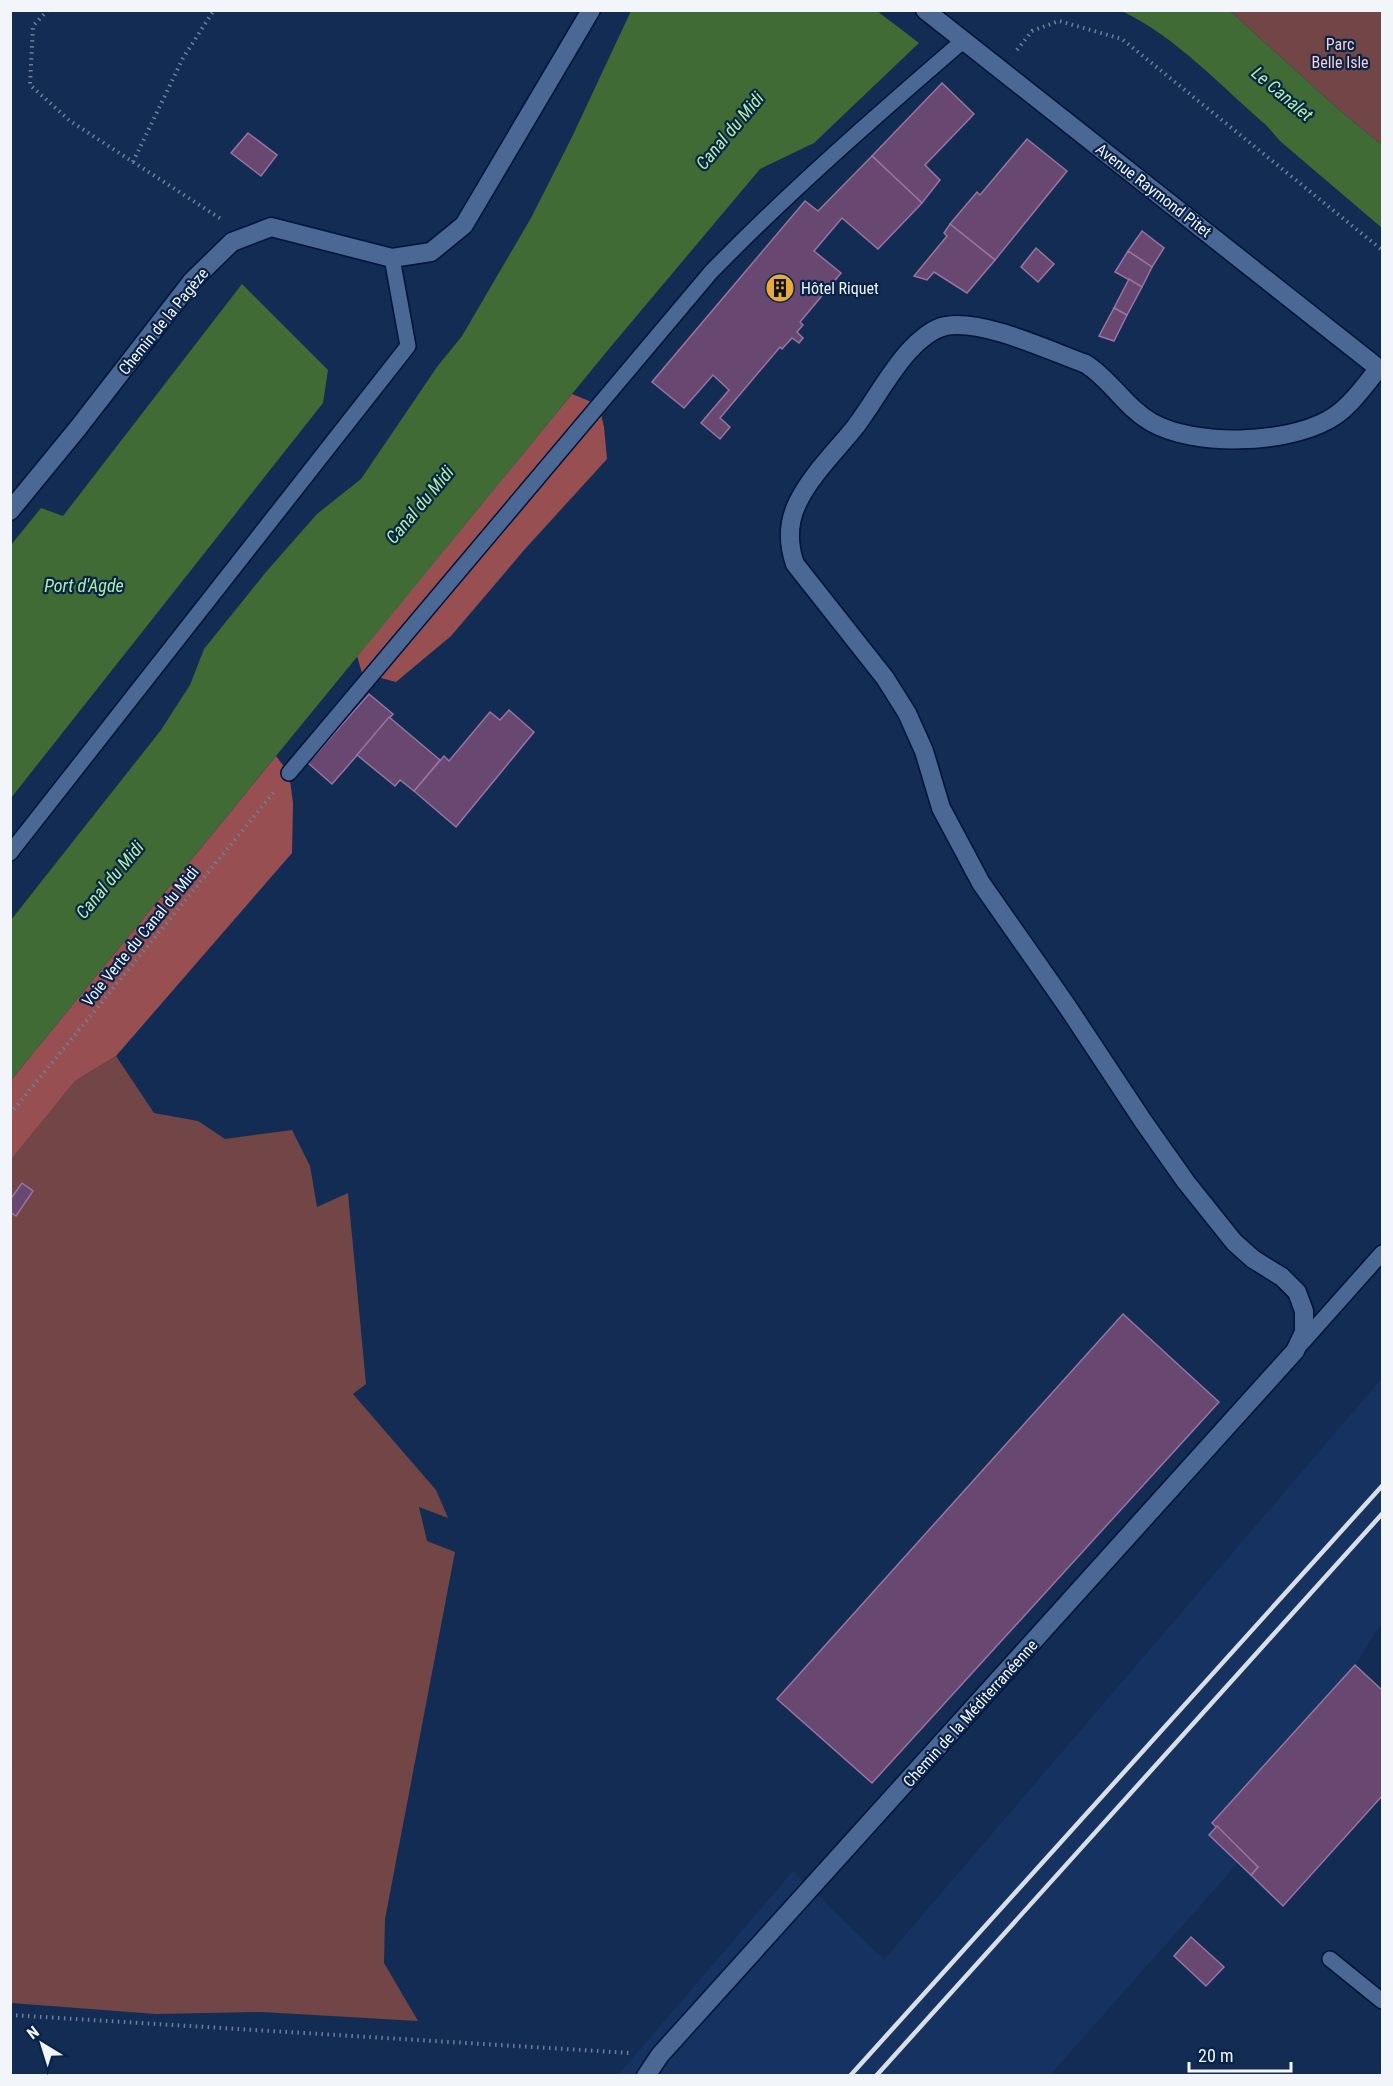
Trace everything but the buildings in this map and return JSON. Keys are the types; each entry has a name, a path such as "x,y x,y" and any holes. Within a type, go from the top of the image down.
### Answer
{"street":[{"name":"Chemin de la Pagèze","path":"10,511 192,281 232,242 271,227 392,258 431,252 464,225 591,10"},
{"name":"Avenue Raymond Pitet","path":"925,10 1381,370"},
{"path":"1295,1351 1304,1332 1304,1311 1297,1292 1282,1277 1253,1259 1234,1242 1186,1182 981,883 941,808 924,752 907,713 872,660 795,564 790,550 790,528 797,503 811,481 845,441 908,351 924,336 944,326 966,324 987,328 1086,364 1098,372 1149,421 1166,430 1209,439 1253,439 1294,432 1327,421 1352,401 1381,370"},
{"name":"Chemin de la Méditerranéenne","path":"646,2076 660,2055 1295,1351"}],"lane":[{"path":"289,773 711,272 755,226 830,156 964,40"},
{"path":"10,853 408,346 392,258"},
{"path":"1295,1351 1383,1253"},
{"path":"1330,1959 1383,2001"}],"path":[{"path":"48,10 33,26 30,84 70,121 247,236"},
{"path":"133,162 183,58 214,10"},
{"path":"1001,70 1032,31 1059,21 1122,39 1383,250"},
{"name":"Voie Verte du Canal du Midi","path":"10,1114 289,773"},
{"path":"10,2015 660,2055"}],"shaded area":[{"path":"572,394 599,405 607,459 525,549 451,636 396,682 362,673 357,656"},
{"path":"276,756 289,773 293,803 292,853 116,1056 75,1081 11,1160 11,1080"},
{"path":"1382,1378 1382,1623 1355,1665 1382,1690 1382,1796 1283,1906 1238,1863 1050,2075 617,2076 793,1871 884,1960"}],"green space":[{"name":"Parc Belle Isle","path":"1230,11 1382,11 1382,145 1338,109"},
{"path":"116,1056 154,1113 198,1121 225,1139 292,1130 310,1166 317,1207 348,1193 366,1384 353,1394 436,1490 448,1518 419,1507 427,1541 455,1552 385,1919 384,1963 418,2021 262,2012 156,2014 11,2003 10,1770 13,1766 11,1768 11,1160 75,1081"}],"water":[{"name":"Canal du Midi","path":"631,11 877,11 919,43 814,143 760,169 608,350 11,1080 11,920 161,730 190,685 204,649 266,572 317,514 361,479 437,367 462,336 531,218"},
{"name":"Le Canalet","path":"1122,11 1230,11 1338,109 1382,145 1382,228 1280,141 1266,125 1197,63 1161,34"},
{"name":"Port d'Agde","path":"242,284 328,370 323,403 11,798 11,545 41,508 63,516"}],"railway":[{"path":"850,2076 1382,1486"},
{"path":"876,2076 1382,1514"}],"place":[{"name":"Hôtel Riquet","path":"780,288"}]}
